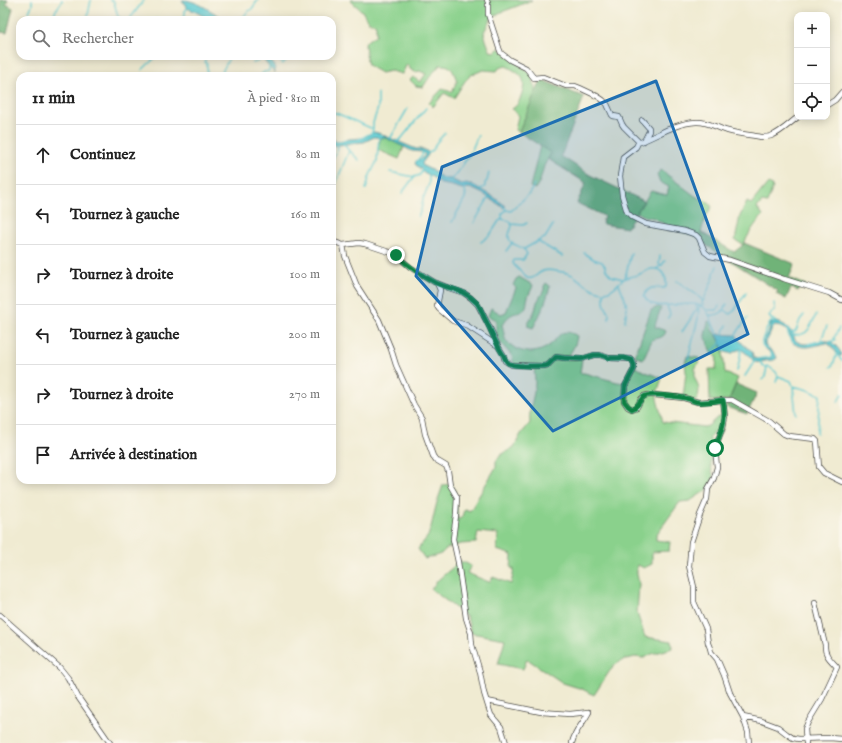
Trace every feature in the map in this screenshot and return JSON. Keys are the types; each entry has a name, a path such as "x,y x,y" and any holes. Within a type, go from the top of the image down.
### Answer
{"street":[{"path":"487,0 488,14 498,48 501,53 510,60 526,68 534,78 543,77 566,86 575,86 597,96 607,104 612,115 620,118 622,124 638,143"},
{"path":"830,103 842,92"},
{"path":"642,120 650,130 644,141"},
{"path":"794,120 776,133 766,137 728,131 713,125 696,122 677,126 638,143 636,147 623,157 620,173 622,195 627,212 632,217 646,224 698,236 705,252 710,256 730,260 829,293 842,300"},
{"path":"336,242 343,245 359,243 365,244 392,252 410,268 436,283 464,292 478,304 505,361 512,365 544,366 548,365 556,357 581,359 594,355 609,358 631,359 633,361 634,369 625,386 624,401 632,409 637,407 644,396 648,395 684,398 698,402 732,400 769,421 784,434 815,439 819,467 824,473 842,482"},
{"path":"343,245 345,256 357,286 379,320 396,365 414,405 422,418 425,434 433,456 446,467 449,473 450,485 456,497 453,542 458,562 466,618 491,715 501,727 506,743"},
{"path":"436,283 440,290 437,306 439,309 453,321 466,325 498,346"},
{"path":"723,400 725,416 715,448 717,467 714,478 708,489 707,499 691,542 689,566 694,587 694,602 706,629 711,652 717,659 730,693 743,717 748,732 749,743"},
{"path":"806,741 805,730 808,722 822,699 837,667 824,650 825,645 815,603"},
{"path":"0,615 60,668 110,743"},
{"path":"487,701 541,712 570,714 589,712 580,724 574,735 572,743"},
{"path":"743,717 778,726 794,738 806,741 830,738 842,739"}],"highlighted area":[{"path":"656,81 748,334 553,431 416,276 442,167"}],"green space":[{"path":"0,0 8,0 6,4 13,8 7,33 0,32"},
{"path":"350,0 532,0 499,13 490,20 484,32 490,51 495,52 499,48 532,75 535,93 519,132 515,130 518,116 512,109 520,100 524,85 522,77 519,74 506,66 499,68 497,71 483,70 471,75 465,81 454,98 444,93 433,107 429,103 442,89 452,92 457,81 452,69 444,65 440,65 423,87 416,86 410,80 413,77 420,82 426,74 420,71 415,72 410,69 407,64 402,74 391,71 381,73 369,66 367,62 365,45 368,40 376,35 376,24 368,21 362,11"},
{"path":"542,80 584,97 561,156 590,175 644,201 627,228 602,224 604,216 577,203 586,183 548,159 551,153 519,132"},
{"path":"380,137 386,138 404,147 399,159 378,150"},
{"path":"540,146 551,153 544,166 540,181 535,189 530,187"},
{"path":"661,170 695,196 708,202 712,207 707,214 700,238 671,228 654,218 644,216 637,212 651,191 667,195 669,187 660,182 657,174"},
{"path":"768,183 773,187 767,203 762,202 757,208 763,216 754,226 743,245 735,240 740,216 747,202 751,204"},
{"path":"701,232 734,252 744,243 795,264 789,278 806,285 805,289 800,288 798,291 791,288 786,299 776,294 778,291 701,242"},
{"path":"519,277 533,285 525,308 521,312 510,316 502,325 506,342 520,350 531,352 542,350 547,347 562,333 572,333 577,336 573,348 566,359 582,359 580,373 625,383 631,367 636,367 662,378 657,393 657,399 663,422 704,427 708,426 719,416 725,416 721,433 713,433 709,439 714,445 715,449 711,461 714,478 708,489 690,501 680,502 656,535 656,540 670,542 669,551 652,552 652,564 644,568 638,565 636,569 639,584 637,613 645,637 672,641 673,648 644,658 635,657 623,660 615,665 609,672 594,695 582,689 563,683 527,659 523,669 498,664 505,639 471,633 467,617 431,589 438,580 459,562 464,562 471,566 467,573 489,582 493,577 511,584 514,569 511,568 512,555 497,550 498,534 478,532 476,543 461,544 447,548 441,554 425,559 418,549 428,536 443,485 451,484 455,490 458,520 462,517 465,509 470,511 496,467 496,461 501,455 514,447 521,434 530,423 530,413 535,387 534,366 514,365 512,356 499,341 496,332 496,320 488,316 491,308 501,314 506,312 516,288 513,285"},
{"path":"546,283 550,286 543,308 533,328 527,326 535,310 537,302 544,290"},
{"path":"658,307 661,308 655,327 666,331 665,334 662,337 652,340 643,359 635,356 651,310"},
{"path":"708,321 711,322 712,330 719,339 723,351 725,373 738,378 729,400 710,401 709,369 716,369 717,356 711,353 705,335"},
{"path":"687,356 699,358 695,369 695,379 699,390 696,401 683,398 686,372 685,363"},
{"path":"736,384 757,393 747,414 726,407"}],"water":[{"path":"182,0 197,3 220,16 203,16 187,8"},
{"path":"263,60 270,60 275,66 275,72"},
{"path":"374,132 416,149 422,149 428,152 428,155 422,163 423,166 434,171 441,177 451,179 461,184 470,184 475,186 506,206 504,206 504,208 475,190 469,188 462,189 441,184 415,164 416,161 423,158 425,154 422,152 412,151 386,138 374,137 364,142 336,146 336,141 363,138"},
{"path":"776,322 788,328 795,340 800,343 806,344 826,341 837,347 842,355 840,356 827,343 810,347 802,347 797,345 793,343 788,331 774,326 765,345 776,355 777,358 774,360 754,361 741,349 733,353 723,351 717,334 736,335 751,351 753,357 759,359 771,358 772,354 765,348 763,342 771,324"}],"waterway":[{"path":"29,12 32,5 32,0"},
{"path":"53,16 62,0"},
{"path":"88,15 91,0"},
{"path":"110,0 114,2 118,16"},
{"path":"132,16 144,0"},
{"path":"244,16 248,11 251,10 258,0"},
{"path":"184,16 185,11 188,8"},
{"path":"142,70 153,60"},
{"path":"205,60 207,64 207,72"},
{"path":"222,72 228,60"},
{"path":"253,63 259,60"},
{"path":"278,60 283,64 286,60"},
{"path":"264,72 269,71 269,66"},
{"path":"372,133 373,123 378,108 378,93"},
{"path":"390,139 408,108"},
{"path":"396,142 401,139 426,108"},
{"path":"336,113 373,129"},
{"path":"359,139 372,133"},
{"path":"428,153 433,150 436,143 445,133"},
{"path":"450,180 456,175 471,152 478,135"},
{"path":"366,189 370,175 377,161 379,137"},
{"path":"338,141 346,140"},
{"path":"336,183 349,151 343,143"},
{"path":"336,152 338,148 337,145"},
{"path":"350,151 359,160"},
{"path":"416,162 423,152"},
{"path":"390,172 414,177 420,175 422,170"},
{"path":"480,189 485,187 489,173"},
{"path":"418,217 429,184 429,175"},
{"path":"402,193 414,177"},
{"path":"506,210 511,211 529,194 534,185"},
{"path":"452,222 465,198 466,193 464,188"},
{"path":"474,223 489,197"},
{"path":"502,205 506,209 502,214 502,219 510,221 512,225 509,234 511,242 523,249 527,254 523,260 514,260 513,263 527,278 533,277 546,270 567,273 573,275 587,286 601,292 605,292 613,289 625,278 647,270 655,269 661,271 665,276 666,287 657,287 648,290 644,296 649,302 655,305 663,306 697,304 706,310 718,335"},
{"path":"481,242 490,235 502,219"},
{"path":"511,224 523,225 527,223"},
{"path":"524,249 545,238 553,225"},
{"path":"537,241 562,256"},
{"path":"506,251 512,243"},
{"path":"584,253 593,259 602,262 611,276 623,279"},
{"path":"625,278 631,253"},
{"path":"660,256 659,264 661,265"},
{"path":"656,269 665,261"},
{"path":"703,306 702,302 717,266"},
{"path":"677,281 703,301"},
{"path":"619,284 627,307 625,321"},
{"path":"604,292 604,303 609,314 609,319"},
{"path":"709,315 721,313 725,310 730,314 734,311 746,293"},
{"path":"774,303 775,309 769,316 777,322"},
{"path":"724,309 727,304"},
{"path":"682,332 694,312 697,310 696,305"},
{"path":"667,306 670,314 668,318"},
{"path":"688,359 698,319 699,306"},
{"path":"707,310 717,310 719,306"},
{"path":"792,333 796,331 800,320 804,315"},
{"path":"793,335 806,332 816,315"},
{"path":"735,336 747,318"},
{"path":"766,348 762,344 762,341 770,323 774,323"},
{"path":"723,334 727,325"},
{"path":"821,340 827,326"},
{"path":"830,342 835,340 834,338 839,328"},
{"path":"787,331 793,342"},
{"path":"808,344 824,340"},
{"path":"711,353 720,344 720,342"},
{"path":"737,371 741,349"},
{"path":"757,359 770,357 772,356 771,353"},
{"path":"836,353 842,361"},
{"path":"831,367 837,353"},
{"path":"745,376 754,362 753,361"},
{"path":"760,362 764,367 768,366 776,372 778,376 791,381 793,386 820,395 817,433"},
{"path":"762,380 765,377 767,367"},
{"path":"776,382 778,376"},
{"path":"793,386 796,414"},
{"path":"838,402 842,394"}],"route":[{"path":"396,255 410,268 434,282 464,292 478,304 505,361 510,364 546,366 556,357 581,359 594,355 609,358 628,358 633,361 634,369 625,386 624,401 632,409 637,407 644,396 648,395 684,398 698,402 723,400 725,416 715,448"}]}
